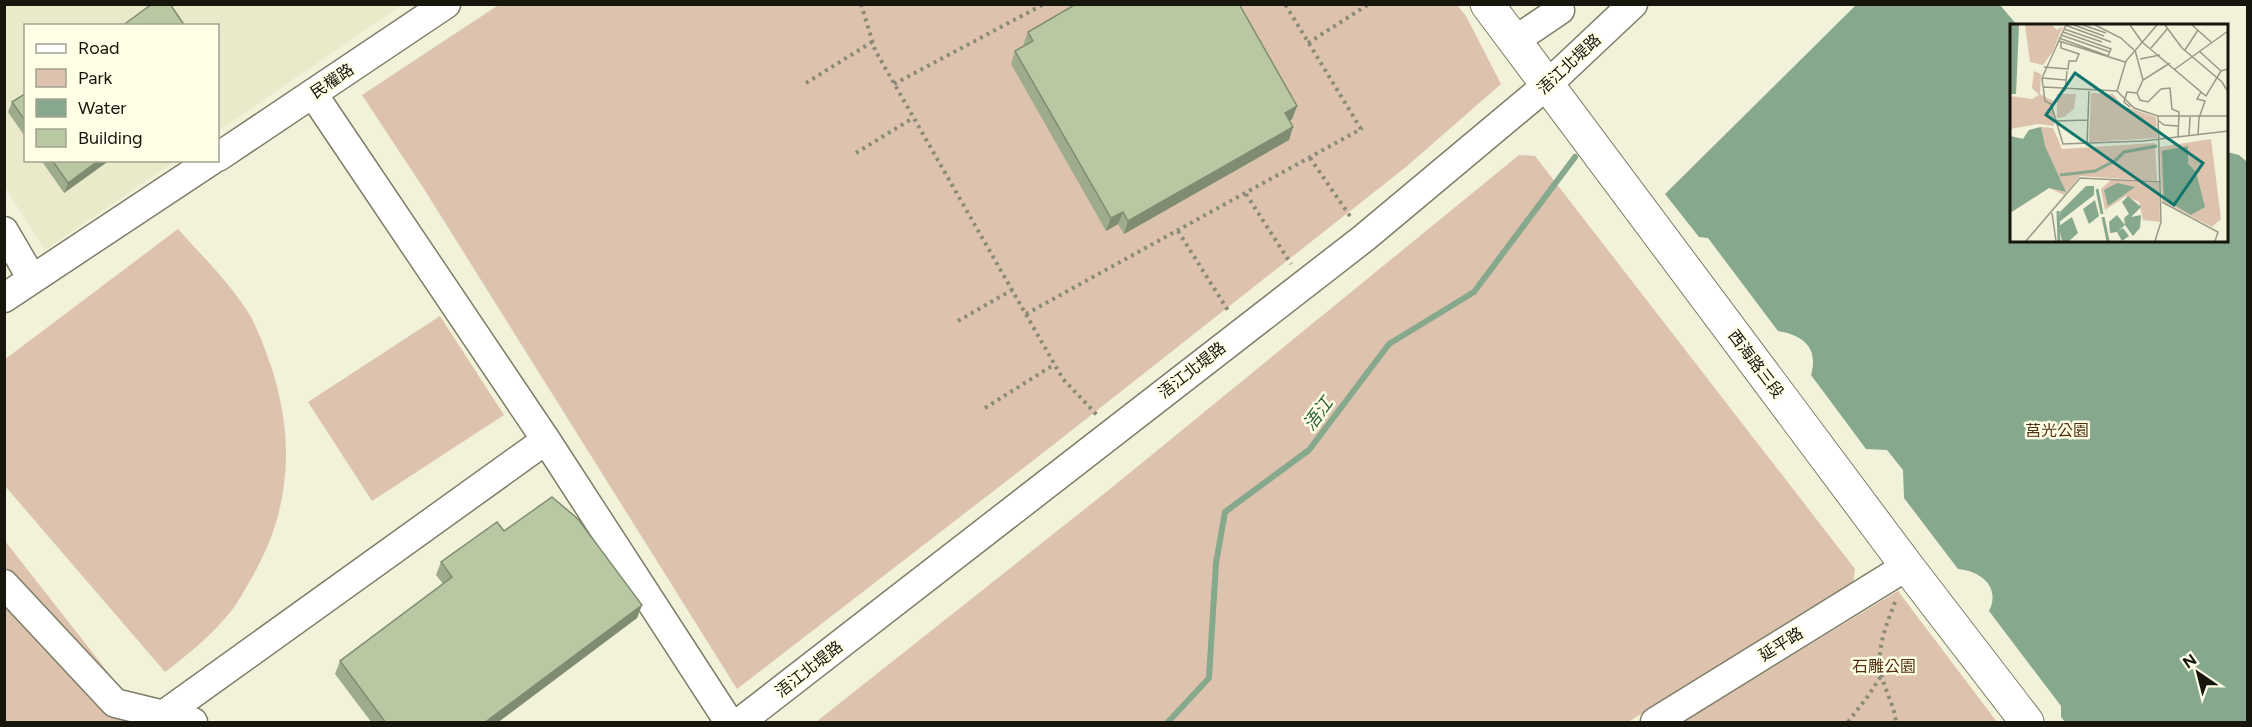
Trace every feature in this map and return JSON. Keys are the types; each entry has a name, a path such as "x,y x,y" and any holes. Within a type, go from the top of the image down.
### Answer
{"main road":[{"name":"西海路三段","path":"1487,4 2027,723"}],"street":[{"name":"民權路","path":"219,156 446,4"},
{"path":"1514,41 1560,10 1557,4"},
{"name":"浯江北堤路","path":"740,723 1364,238 1548,85 1633,4"},
{"path":"313,94 546,440 729,723"},
{"path":"4,298 209,162"},
{"path":"4,231 32,279"},
{"path":"163,715 546,440"},
{"name":"延平路","path":"1655,723 1907,566"},
{"path":"4,584 115,703 193,723"}],"path":[{"path":"861,4 875,50 1063,379 1112,432"},
{"path":"894,84 1044,4"},
{"path":"1026,314 1361,129 1285,4"},
{"path":"1308,43 1369,4"},
{"path":"806,83 872,42"},
{"path":"856,153 913,118"},
{"path":"1310,158 1364,238"},
{"path":"1246,194 1305,284"},
{"path":"1179,231 1242,332"},
{"path":"958,321 1012,290"},
{"path":"985,408 1055,364"},
{"path":"1896,723 1894,708 1881,675 1880,650 1907,566"},
{"path":"1848,722 1881,675"}],"shaded area":[{"path":"5,5 402,5 219,130 219,24 24,24 24,162 174,162 45,250 5,187"}],"green space":[{"path":"500,4 1457,5 1466,16 1501,84 1406,167 1048,449 737,689 424,189 362,95"},
{"path":"1519,155 1535,156 1855,569 1853,584 1628,722 816,722 1110,489"},
{"path":"178,229 226,282 251,317 271,365 280,399 286,452 285,478 274,529 251,579 235,606 217,627 165,672 5,486 4,360"},
{"path":"440,316 504,415 372,501 308,402"},
{"path":"5,541 147,722 5,722"},
{"name":"石雕公園","path":"1898,591 1997,722 1682,722"}],"water":[{"name":"莒光公園","path":"1856,5 2000,5 2016,24 2010,24 2010,242 2228,242 2228,152 2239,155 2247,162 2247,722 2065,722 2061,717 2061,706 1989,611 1992,595 1987,582 1974,573 1958,569 1904,498 1903,470 1887,450 1866,449 1811,375 1813,357 1807,344 1795,336 1778,331 1708,238 1699,237 1665,194"}],"building":[{"path":"152,4 170,4 184,24 125,24"},
{"path":"1076,4 1239,4 1297,106 1285,113 1293,127 1128,221 1123,212 1111,218 1015,51 1033,41 1028,32"},
{"path":"24,94 24,119 12,102"},
{"path":"53,162 96,162 68,183"},
{"path":"552,497 578,519 642,605 484,723 386,723 340,661 452,577 441,562 497,522 504,531"}],"waterway":[{"name":"浯江","path":"1168,722 1209,678 1216,563 1225,512 1309,450 1389,344 1474,292 1575,157"}]}
